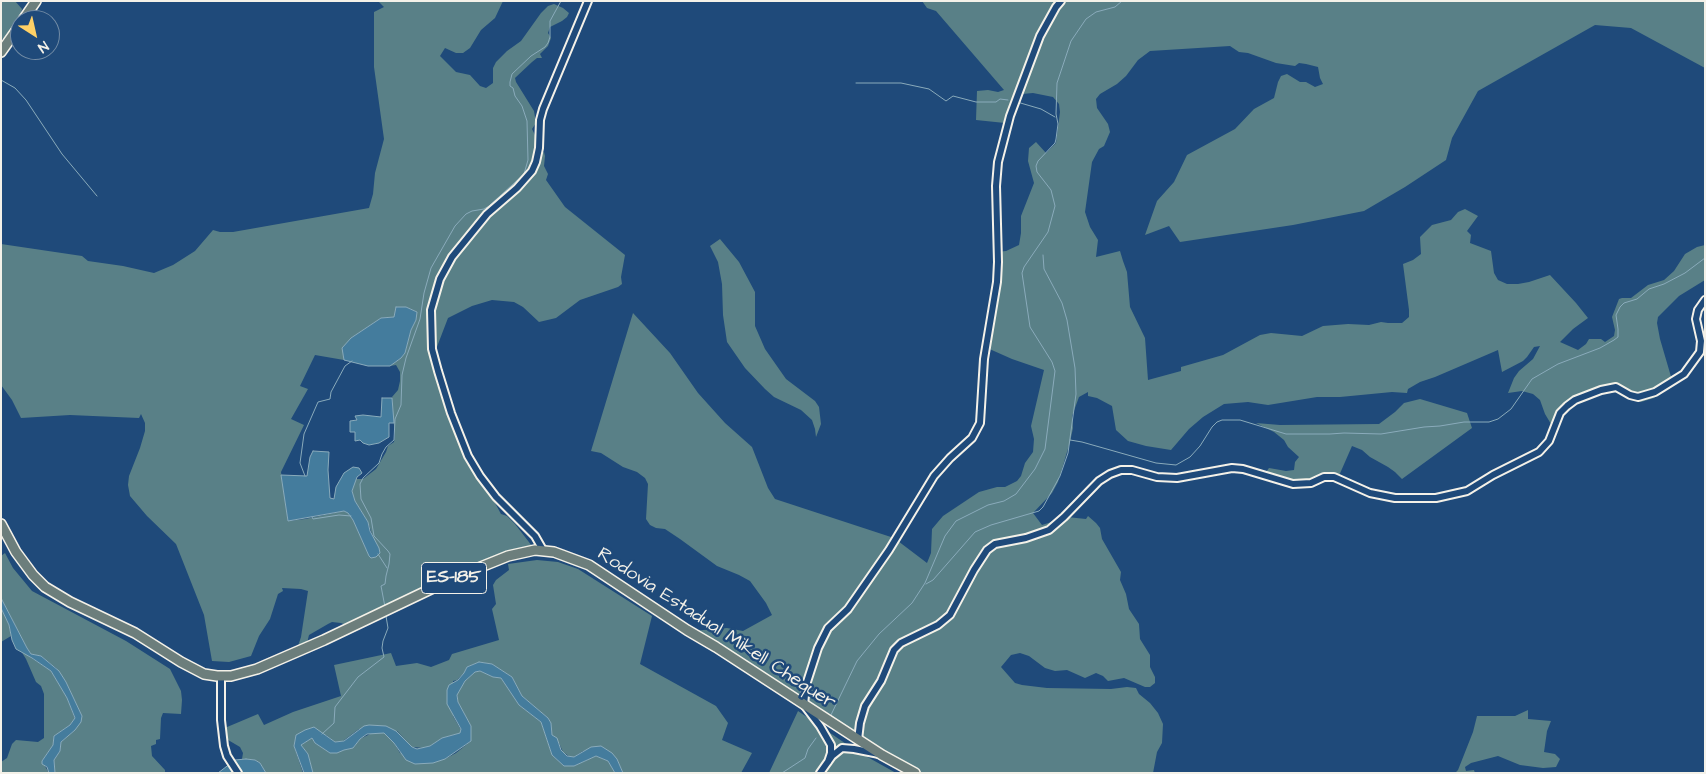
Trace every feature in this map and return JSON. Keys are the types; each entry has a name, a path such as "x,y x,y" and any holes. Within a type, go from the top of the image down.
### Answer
{"main road":[{"path":"1,52 10,39"},
{"name":"Rodovia Estadual Mikell Chequer","path":"1,524 16,552 33,575 45,587 70,602 135,633 204,674 221,676 231,676 257,669 324,640 456,577 508,556 526,551 543,550 554,552 589,565 858,740 915,773"}],"street":[{"path":"543,550 534,536 496,497 468,456 451,413 432,349 431,310 440,279 452,257 488,214 517,188 532,170 540,148 540,120 543,108 588,1"},
{"path":"828,762 831,753 830,746 820,726 804,705 806,684 818,648 828,628 848,609 889,550 934,476 972,438 980,423 984,359 997,276 996,186 998,162 1010,116 1040,36 1061,1"},
{"path":"858,740 865,706 881,681 894,650 902,643 938,625 950,615 987,550 995,544 1026,538 1049,530 1064,518 1099,482 1110,474 1121,470 1132,470 1157,477 1177,478 1232,468 1293,484 1311,482 1324,477 1334,478 1370,493 1388,497 1436,498 1467,491 1493,474 1539,452 1549,441 1563,409 1575,400 1616,387 1638,397 1655,392 1684,374 1700,352 1701,341 1696,319 1698,310 1705,300"},
{"path":"221,676 221,720 224,746 238,773"},
{"path":"820,773 832,756 842,748 882,755"}],"green space":[{"path":"1,1 15,1 22,10 10,10 10,32 4,40 1,38"},
{"path":"378,1 503,1 495,18 481,30 470,48 463,53 456,53 445,48 440,56 456,72 470,75 480,86 486,88 493,83 493,68 496,62 521,41 548,6 554,4 569,13 562,21 550,27 548,33 551,38 548,46 540,54 542,58 537,58 515,78 534,111 536,123 532,129 540,154 544,152 544,166 548,174 546,180 565,207 625,255 621,277 622,284 580,300 556,318 539,322 523,307 514,302 492,300 472,306 448,318 435,352 438,382 470,465 501,514 507,516 515,524 532,546 351,627 332,622 309,635 306,647 297,649 301,637 308,591 282,588 283,591 278,594 270,619 259,636 251,656 229,662 212,661 204,615 176,544 147,516 130,496 129,476 145,431 145,423 141,414 139,418 70,415 21,418 12,400 1,385 1,244 82,256 88,261 154,273 173,265 195,251 213,230 233,232 369,208 373,194 375,173 384,139 374,67 374,12 384,7","holes":["406,307 417,312 405,353 390,366 396,365 400,372 398,390 392,397 394,442 388,446 376,469 363,479 356,479 352,491 355,501 368,522 373,537 369,556 353,520 344,511 288,521 281,472 304,425 291,419 308,389 300,386 315,355 344,360 343,355 351,338 381,318 394,317"]},
{"path":"922,1 1705,1 1705,68 1631,28 1595,25 1478,91 1452,138 1446,160 1364,211 1293,225 1180,242 1169,226 1145,235 1157,201 1174,182 1187,155 1235,129 1254,109 1274,98 1281,76 1287,74 1300,82 1306,82 1315,87 1323,84 1318,67 1299,63 1295,66 1276,63 1248,53 1239,52 1230,46 1150,51 1138,60 1126,76 1117,84 1100,94 1096,99 1097,108 1108,124 1110,132 1104,146 1099,149 1092,162 1085,212 1090,227 1098,240 1096,257 1120,251 1127,272 1130,307 1145,338 1148,380 1181,371 1181,367 1223,355 1260,335 1271,333 1302,336 1323,326 1369,325 1381,322 1402,323 1409,317 1403,264 1421,254 1420,237 1432,225 1451,220 1458,212 1465,209 1478,216 1467,231 1471,235 1470,243 1491,251 1494,273 1498,280 1507,284 1518,284 1550,275 1576,303 1588,318 1560,342 1578,350 1589,339 1601,339 1605,342 1614,336 1615,330 1612,317 1619,299 1631,298 1648,285 1664,280 1674,271 1685,254 1705,245 1705,280 1679,296 1658,317 1657,323 1660,339 1672,380 1654,398 1641,402 1631,400 1618,391 1611,390 1582,399 1563,413 1554,429 1545,414 1540,400 1533,394 1522,391 1508,393 1514,378 1533,359 1540,346 1534,347 1523,361 1502,372 1498,350 1420,382 1408,389 1407,393 1392,392 1340,397 1317,397 1268,405 1248,402 1224,404 1203,417 1189,429 1171,450 1128,441 1116,430 1112,406 1097,398 1088,396 1088,392 1079,397 1072,416 1073,428 1058,482 1052,493 1033,513 1042,525 1067,517 1086,519 1088,516 1100,528 1102,539 1121,572 1120,580 1126,594 1129,609 1139,624 1140,639 1150,655 1150,667 1155,677 1155,683 1150,687 1145,687 1124,678 1108,681 1096,673 1085,678 1067,670 1055,671 1045,668 1029,656 1020,653 1011,655 1001,667 1015,683 1022,685 1047,688 1136,688 1139,694 1158,713 1163,724 1162,743 1157,752 1153,773 915,773 692,631 727,628 743,631 772,615 750,581 717,566 665,529 650,525 646,519 648,484 645,478 601,453 591,451 633,313 670,353 698,393 725,423 752,447 768,488 775,499 894,538 927,563 931,553 932,529 943,516 979,492 997,487 1005,487 1017,481 1021,476 1025,463 1033,452 1034,439 1031,426 1044,370 985,347 996,273 997,252 1006,251 1019,245 1021,216 1034,183 1028,161 1029,148 1036,142 1046,153 1056,143 1060,112 1059,104 1053,97 1033,93 1022,94 1016,99 1005,123 976,120 977,91 988,90 998,92 1004,90 936,11 927,8"},
{"path":"720,239 739,262 755,292 755,326 765,349 786,379 815,401 819,407 821,424 816,437 812,420 801,410 774,397 765,389 745,368 727,342 723,315 722,284 718,262 710,246"},
{"path":"1420,399 1467,413 1472,428 1402,479 1388,467 1362,450 1352,446 1338,478 1300,488 1261,479 1269,468 1286,471 1294,470 1295,462 1299,457 1274,432 1256,423 1280,425 1379,424 1404,403"},
{"path":"5,553 13,568 32,591 126,641 170,669 181,691 181,714 163,713 160,739 156,740 156,744 151,746 152,756 165,770 165,773 55,773 54,760 60,751 61,742 75,730 82,716 66,682 56,668 41,656 31,654 1,598 1,556"},
{"path":"537,560 558,562 578,569 652,616 640,664 716,706 728,723 722,740 752,753 741,773 623,773 617,759 583,751 574,757 570,757 563,752 559,743 552,735 551,723 548,718 522,696 512,677 492,664 479,662 467,667 457,680 453,681 453,716 461,730 460,733 442,738 424,748 412,747 397,731 359,729 343,741 335,742 326,735 296,735 294,746 303,773 266,773 260,763 255,760 242,759 243,753 240,747 223,737 220,730 258,714 264,725 293,712 341,696 334,665 391,653 396,666 417,663 431,667 449,660 452,654 499,640 492,609 496,604 493,585 496,580 509,570 508,564"},
{"path":"1,608 9,625 11,636 1,642"},
{"path":"21,651 51,671 67,698 75,719 70,725 54,736 53,745 42,761 49,773 1,773 1,762 7,758 12,744 16,740 38,742 44,738 44,694"},
{"path":"480,671 493,677 501,678 519,705 541,722 552,755 564,766 574,766 596,756 608,761 615,773 313,773 308,754 301,745 312,738 315,743 330,753 353,748 360,739 372,733 384,733 394,743 400,753 445,759 456,753 471,741 471,726 458,702 457,694 465,681 475,672"},
{"path":"1528,710 1528,719 1551,721 1547,731 1544,752 1555,754 1560,759 1556,767 1543,768 1520,765 1498,756 1471,763 1465,767 1466,771 1474,770 1475,773 1455,773 1458,770 1473,732 1477,716 1515,716"},
{"path":"798,711 855,750 896,773 769,773"}],"water":[{"path":"396,307 406,307 417,312 405,353 401,358 390,366 368,366 344,360 342,348 351,338 381,318 394,317"},
{"path":"382,398 392,398 394,423 389,423 389,437 379,443 369,445 360,440 355,441 355,432 350,432 350,421 357,420 355,416 381,417"},
{"path":"313,451 329,452 330,498 334,499 336,487 344,473 353,467 359,468 362,473 357,477 352,491 355,501 368,522 370,531 379,548 380,553 376,557 371,558 369,556 353,520 344,511 288,521 281,475 307,476 310,457"},
{"path":"1,598 31,654 41,656 59,671 82,716 81,722 75,730 61,742 60,751 54,760 55,773 49,773 47,767 42,764 42,761 53,745 54,736 70,725 75,718 67,698 51,671 16,649 9,625 1,608"},
{"path":"479,662 492,664 512,677 522,696 548,718 551,723 552,735 557,738 561,750 567,756 574,757 591,747 601,746 612,753 617,759 623,773 615,773 608,761 596,756 574,766 564,766 552,755 541,722 519,705 501,678 493,677 480,671 475,672 465,681 457,695 458,702 471,726 471,741 445,759 433,763 415,764 406,760 384,733 367,734 353,748 337,753 330,753 315,743 312,738 301,745 308,754 313,773 304,773 294,746 296,735 314,727 335,742 344,741 364,726 386,726 396,731 412,747 417,749 430,746 442,738 460,733 461,729 447,704 447,690 449,685 458,680 467,667"},
{"path":"235,760 255,760 260,763 266,773 218,773"}],"waterway":[{"path":"385,607 381,586 385,584 390,554 374,536 371,518 361,499 360,484 363,478 379,463 386,447 394,440 395,419 401,405 402,375 420,319 424,293 431,268 455,226 466,214 489,206 524,174 528,160 527,121 522,106 515,96 513,88 510,86 510,82 512,74 548,43 550,21 561,1"},
{"path":"830,717 857,661 879,634 912,603 925,583 945,536 956,521 1016,494 1035,469 1045,449 1055,371 1052,362 1030,327 1022,273 1024,267 1048,232 1055,206 1051,190 1037,172 1036,166 1038,161 1055,143 1058,124 1056,114 1057,83 1071,41 1086,19 1096,12 1115,7 1122,1"},
{"path":"1,80 15,88 26,100 62,154 97,196"},
{"path":"856,83 901,83 929,89 946,101 953,96 976,102 1008,100"},
{"path":"1017,102 1041,109 1055,117"},
{"path":"926,584 933,580 975,532 991,525 1039,511 1060,476 1068,453 1076,394 1075,368 1067,320 1062,303 1044,269 1043,255"},
{"path":"1070,440 1156,463 1176,465 1190,457 1200,446 1212,427 1222,420 1240,420 1286,434 1381,434 1464,422 1489,422 1498,419 1511,409 1532,379 1558,364 1600,348 1618,337 1616,315 1624,303 1637,299 1649,289 1664,284 1685,273 1705,258"},
{"path":"305,476 300,463 304,434 318,402 330,399 331,392 345,366 352,361"},
{"path":"312,517 313,519 339,515 351,516"},
{"path":"378,554 387,568"},
{"path":"322,734 334,723 335,707 358,677 384,657 382,648 388,628 386,616"},
{"path":"782,773 805,758 808,749 816,738"}]}
